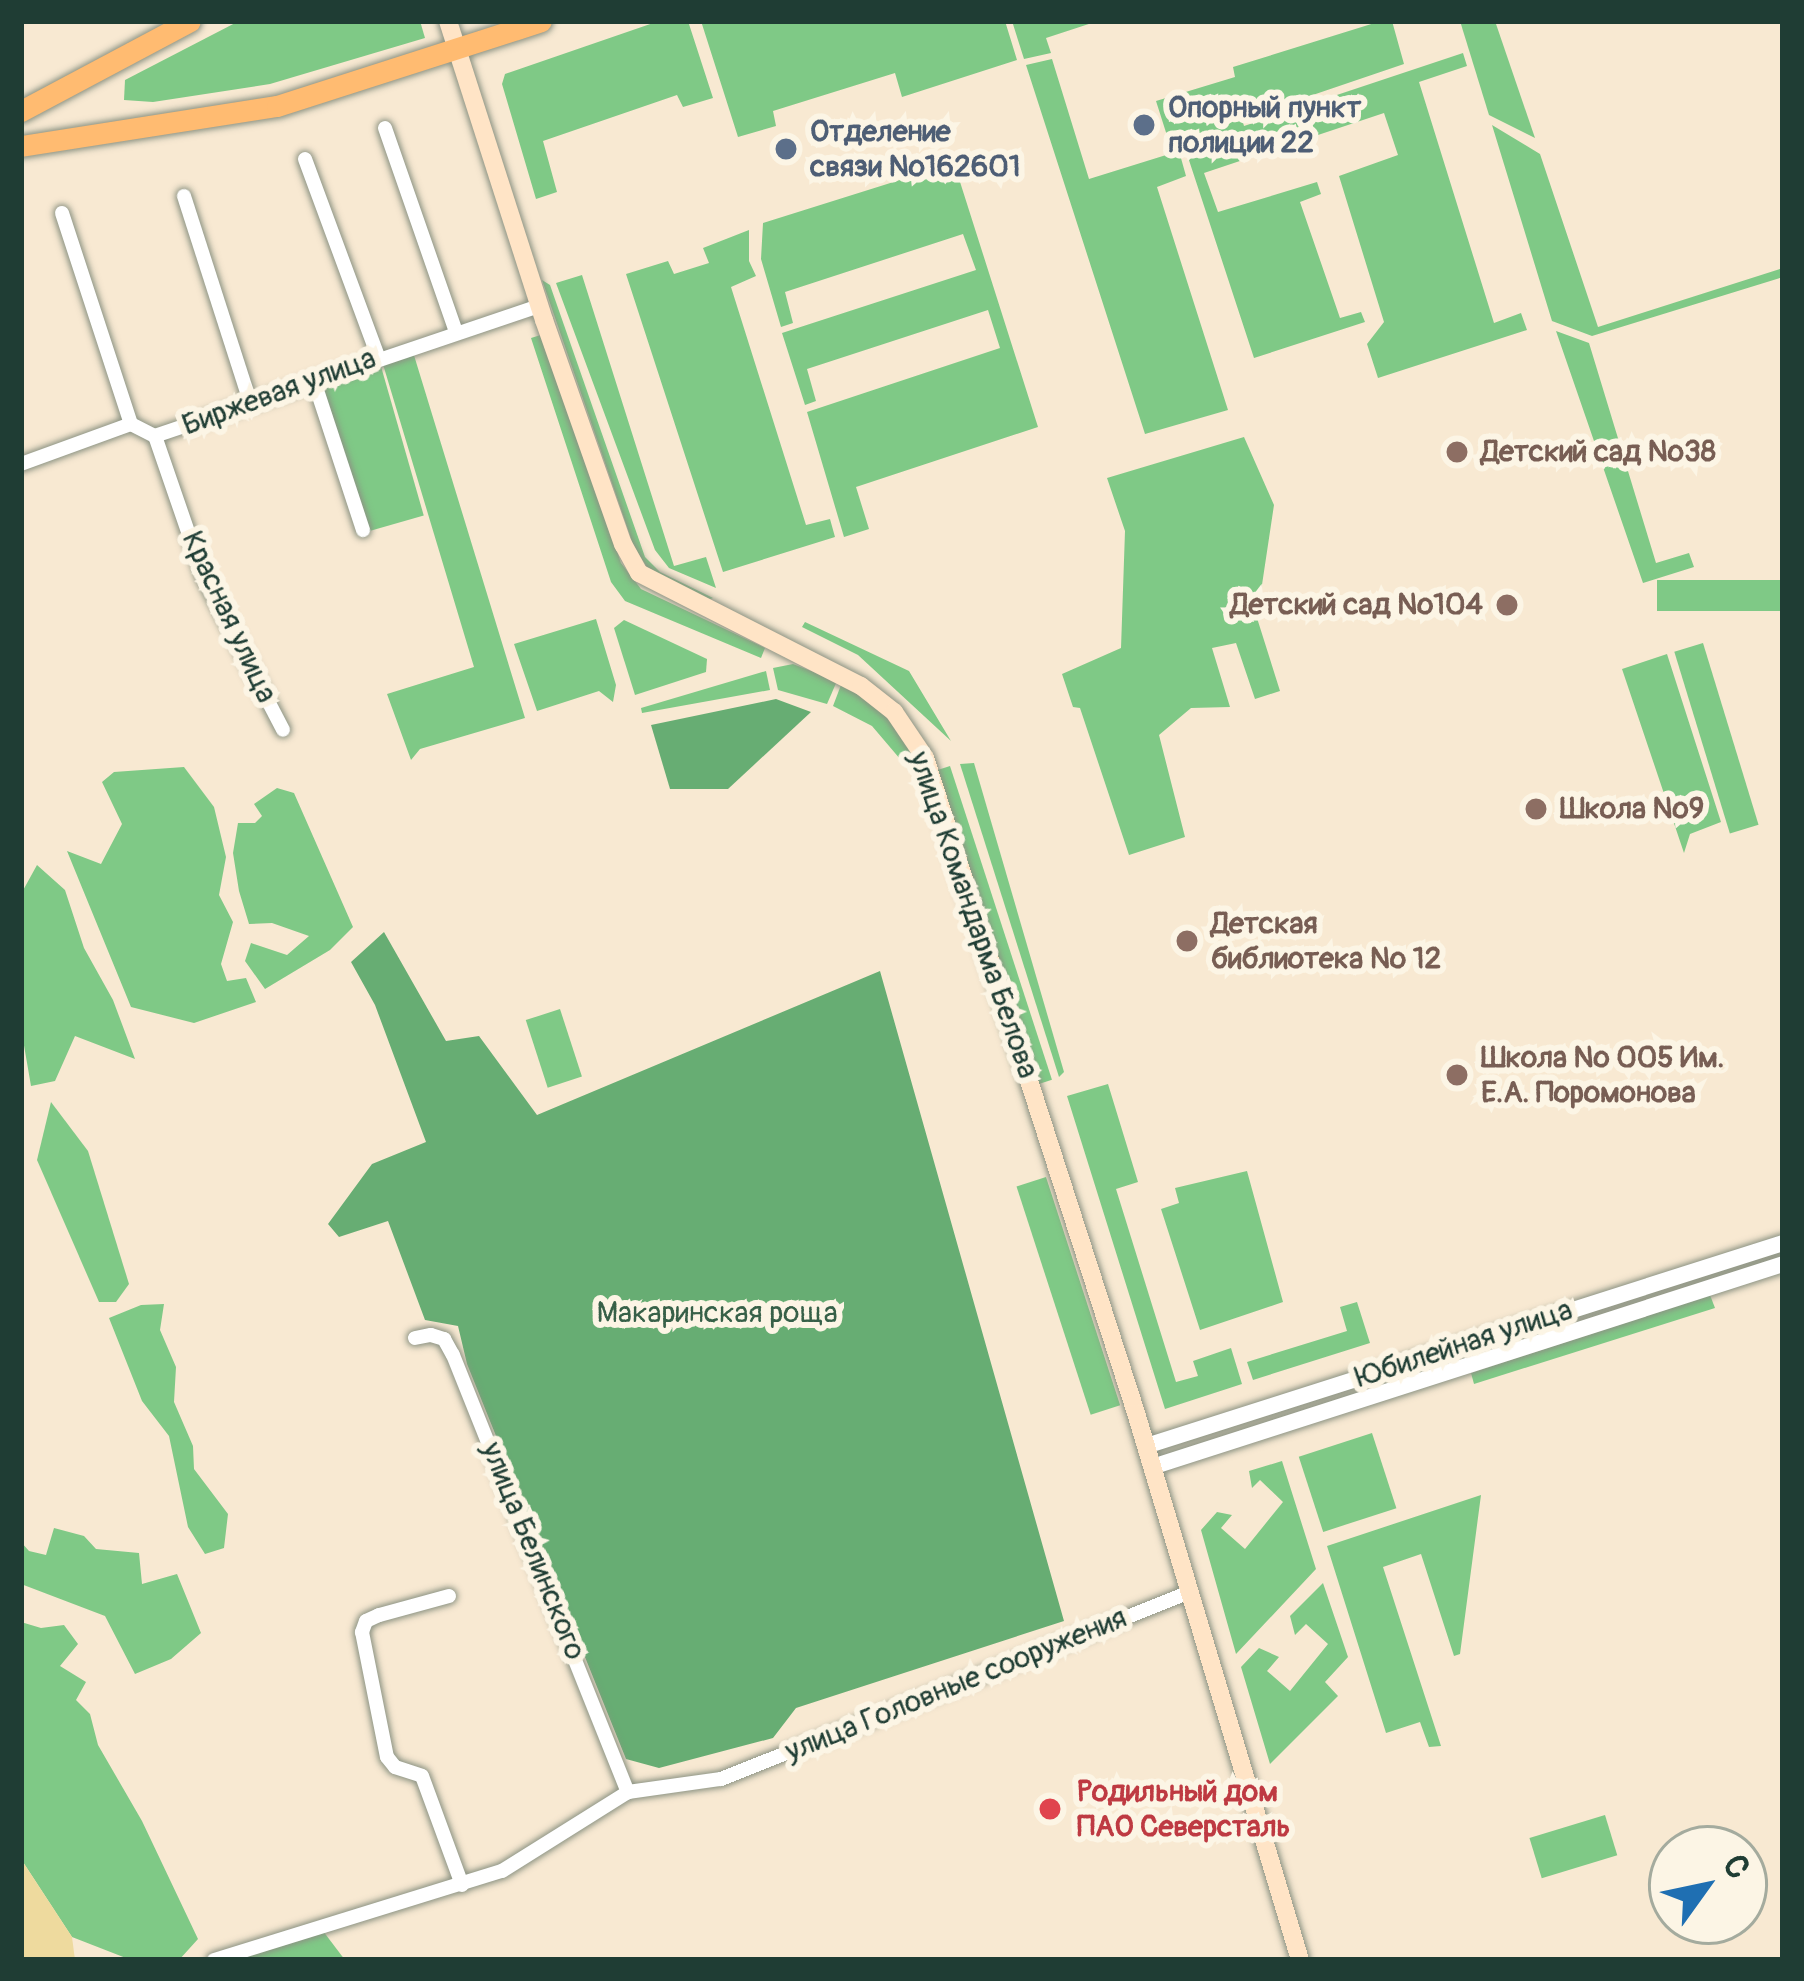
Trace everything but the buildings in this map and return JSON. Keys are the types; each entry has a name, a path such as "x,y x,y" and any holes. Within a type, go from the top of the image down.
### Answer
{"main road":[{"path":"21,111 190,21"},
{"name":"улица Командарма Белова","path":"448,21 539,305 623,544 639,573 861,686 894,712 925,758 1146,1446 1300,1960"},
{"path":"21,146 277,106 541,21"}],"street":[{"path":"385,128 455,332"},
{"path":"305,159 378,356"},
{"path":"184,196 250,402"},
{"path":"21,464 131,424 62,213"},
{"name":"Биржевая улица","path":"131,424 155,436 378,356 539,305"},
{"path":"314,381 363,530"},
{"name":"Красная улица","path":"155,436 204,578 283,730"},
{"name":"Юбилейная улица","path":"1146,1446 1783,1243"},
{"name":"Юбилейная улица","path":"1152,1467 1783,1264"},
{"name":"улица Белинского","path":"416,1338 431,1334 444,1339 453,1355 628,1792"},
{"path":"1455,1347 1462,1368"},
{"name":"улица Головные сооружения","path":"628,1792 722,1779 1190,1592"},
{"path":"449,1596 379,1615 366,1621 362,1633 388,1756 395,1767 422,1776 462,1885"},
{"path":"214,1960 320,1923 502,1871 628,1792"}],"green space":[{"path":"239,21 420,21 425,38 270,84 153,102 124,100 125,80"},
{"path":"659,21 688,21 713,98 683,107 677,95 543,141 557,192 536,199 502,84 505,74"},
{"path":"701,21 1005,21 1017,60 902,97 895,73 773,111 776,126 738,137"},
{"path":"1012,21 1098,21 1046,38 1051,53 1024,59"},
{"path":"1392,21 1404,64 1242,119 1244,126 1463,53 1467,66 1419,82 1494,323 1521,313 1527,330 1378,378 1367,344 1384,322 1339,176 1398,155 1384,113 1204,173 1218,212 1317,182 1321,194 1300,202 1340,318 1361,312 1365,322 1254,358 1183,142 1170,145 1156,101 1235,77 1233,67"},
{"path":"1460,21 1495,21 1535,138 1489,115"},
{"path":"1052,59 1089,179 1179,151 1186,176 1157,187 1228,410 1145,434 1026,65"},
{"path":"1492,125 1540,154 1598,327 1783,268 1783,277 1592,336 1552,321"},
{"path":"954,163 1038,427 856,487 869,529 844,537 807,412 1000,348 988,310 807,369 816,401 805,405 782,333 976,270 963,234 785,292 793,323 781,327 761,259 763,223"},
{"path":"749,230 749,261 756,276 731,287 806,525 830,519 835,537 723,572 626,274 668,261 674,274 709,263 703,248"},
{"path":"582,275 674,566 706,557 716,588 669,568 655,550 556,283"},
{"path":"542,280 550,285 645,557 660,572 713,598 705,601 647,567 634,547"},
{"path":"1556,331 1589,343 1656,563 1689,553 1694,567 1643,583"},
{"path":"544,334 621,563 641,589 765,648 761,658 625,601 611,582 531,338"},
{"path":"413,352 525,718 420,749 411,760 387,694 474,667 382,361"},
{"path":"378,356 424,516 357,535 312,375"},
{"path":"1244,437 1274,505 1257,618 1280,691 1255,699 1236,643 1212,648 1230,707 1191,708 1159,735 1185,837 1129,855 1080,708 1073,707 1062,674 1121,648 1125,531 1107,478"},
{"path":"1657,580 1783,580 1783,611 1657,611"},
{"path":"596,619 616,685 613,702 599,691 537,711 514,644"},
{"path":"624,620 707,659 706,672 635,695 614,628"},
{"path":"805,622 909,671 951,741 858,655 802,627"},
{"path":"1703,643 1759,825 1730,833 1674,652"},
{"path":"1667,654 1721,822 1690,834 1684,853 1622,669"},
{"path":"793,664 837,681 827,704 778,690 773,668"},
{"path":"766,671 770,690 642,713 641,708"},
{"path":"841,685 870,701 901,729 925,771 912,773 872,726 833,706"},
{"path":"776,699 811,712 728,789 670,789 651,725"},
{"path":"974,763 1064,1072 1059,1077 960,764"},
{"path":"950,766 1052,1080 1036,1085 934,771"},
{"path":"184,767 214,807 226,857 219,895 233,922 221,964 227,981 246,978 256,1002 194,1023 131,1007 67,851 101,864 122,824 102,782 114,772"},
{"path":"277,788 294,793 353,927 330,950 265,989 245,961 251,943 287,955 309,936 272,923 249,924 239,891 233,853 238,823 255,823 262,816 254,804"},
{"path":"37,865 65,890 84,948 113,1000 135,1059 75,1036 55,1081 31,1086 21,1028 21,894"},
{"name":"Макаринская роща","path":"384,932 446,1041 479,1036 537,1115 880,971 1064,1621 796,1708 773,1738 659,1768 626,1759 467,1364 458,1326 425,1320 388,1221 339,1237 328,1224 372,1164 426,1142 375,1005 351,962"},
{"path":"560,1009 582,1077 548,1088 526,1020"},
{"path":"1108,1084 1138,1182 1116,1189 1176,1382 1198,1376 1193,1361 1231,1348 1242,1384 1165,1409 1067,1096"},
{"path":"51,1102 88,1151 129,1284 116,1302 99,1302 37,1160"},
{"path":"1247,1171 1283,1302 1200,1330 1161,1209 1179,1203 1175,1188"},
{"path":"1046,1177 1120,1405 1091,1415 1017,1187"},
{"path":"1710,1295 1715,1308 1474,1384 1471,1373"},
{"path":"1357,1302 1370,1343 1253,1380 1247,1362 1347,1331 1340,1307"},
{"path":"164,1304 160,1330 176,1367 174,1402 193,1446 194,1469 228,1514 224,1548 205,1554 188,1527 169,1436 142,1401 109,1318 141,1305"},
{"path":"1372,1433 1396,1508 1323,1532 1299,1457"},
{"path":"1282,1461 1316,1569 1236,1654 1201,1530 1217,1512 1232,1515 1221,1528 1245,1549 1283,1502 1260,1480 1252,1488 1249,1471"},
{"path":"1481,1495 1460,1654 1454,1656 1421,1554 1383,1567 1441,1746 1429,1747 1420,1722 1386,1733 1327,1546"},
{"path":"54,1528 84,1536 96,1549 139,1553 142,1584 177,1574 201,1633 171,1659 135,1674 105,1616 21,1584 21,1542 29,1551 46,1555"},
{"path":"1323,1583 1348,1657 1325,1682 1338,1696 1270,1764 1241,1667 1259,1648 1279,1657 1267,1671 1290,1691 1328,1644 1306,1624 1295,1635 1290,1616"},
{"path":"21,1622 41,1628 64,1625 78,1644 60,1666 86,1682 76,1700 90,1714 98,1745 142,1821 198,1939 179,1960 131,1960 72,1937 21,1859"},
{"path":"1605,1815 1617,1855 1542,1878 1529,1838"},
{"path":"323,1931 345,1960 232,1960"}],"sand":[{"path":"21,1859 72,1937 75,1960 21,1960"}],"place":[{"name":"Опорный пункт полиции 22","path":"1144,125"},
{"name":"Отделение связи №162601","path":"786,149"},
{"name":"Детский сад №38","path":"1457,452"},
{"name":"Детский сад №104","path":"1507,605"},
{"name":"Школа №9","path":"1536,809"},
{"name":"Детская библиотека № 12","path":"1187,941"},
{"name":"Школа № 005 Им. Е.А. Поромонова","path":"1457,1075"},
{"name":"Родильный дом ПАО Северсталь","path":"1050,1809"}]}
